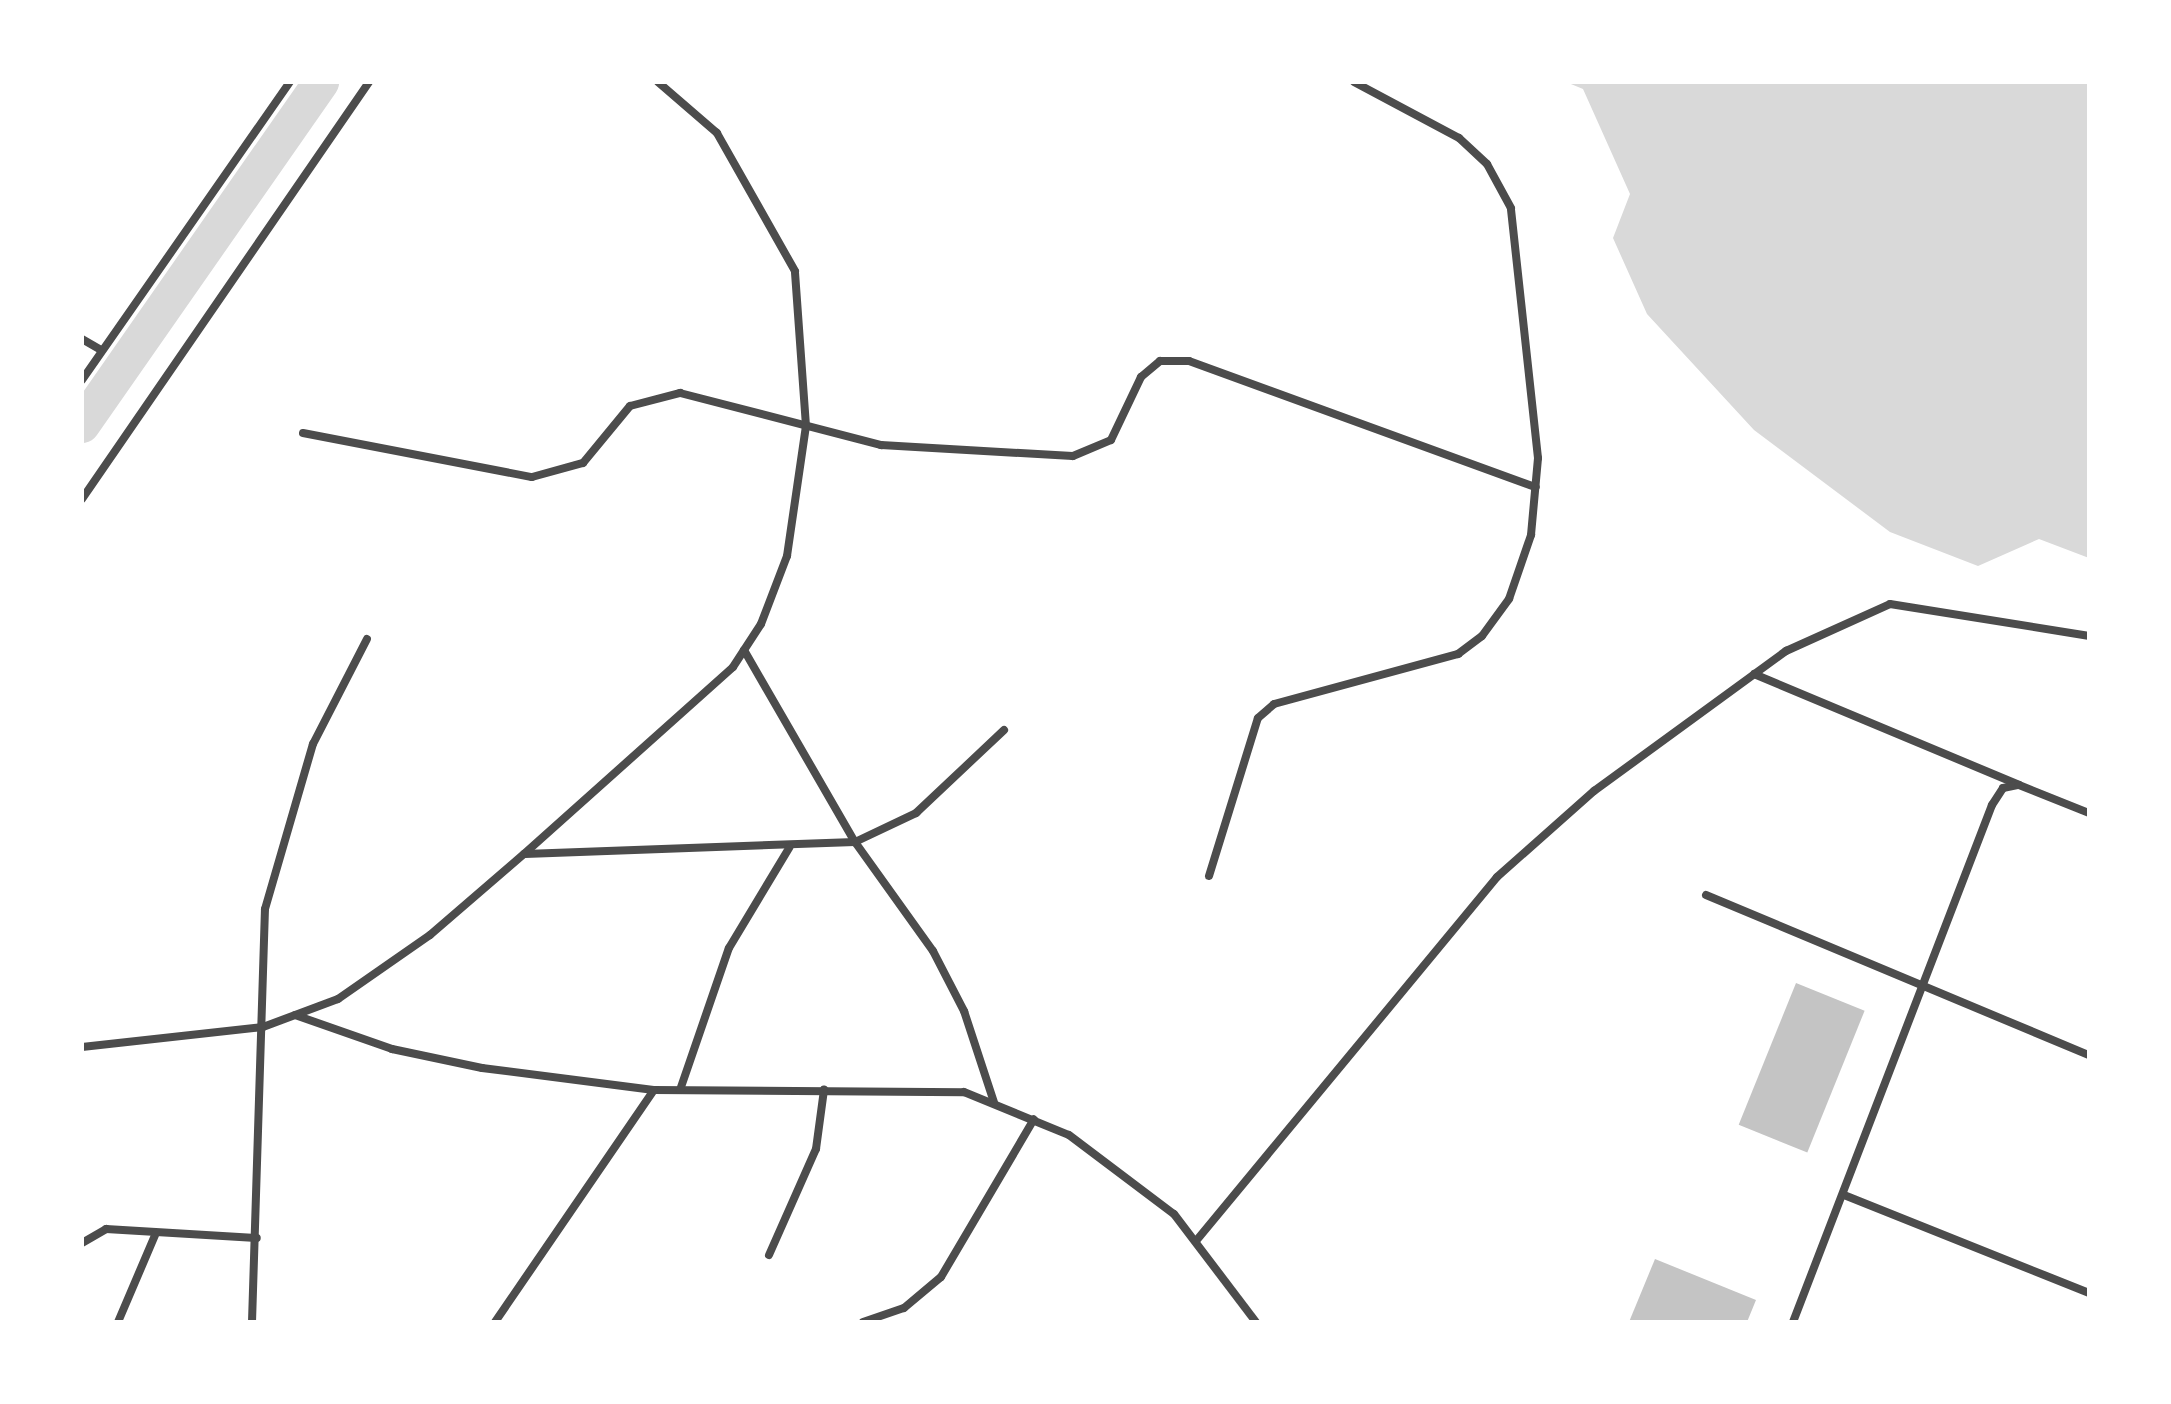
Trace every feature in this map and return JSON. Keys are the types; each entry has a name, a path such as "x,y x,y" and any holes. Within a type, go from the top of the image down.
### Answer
{"street":[{"path":"82,380 290,82"},
{"path":"82,499 369,82"},
{"path":"82,1047 263,1027 338,999 430,935 524,854 744,650 787,556 806,426 795,271 717,133 658,82"},
{"path":"1209,876 1258,718 1274,704 1430,665 1482,636 1509,599 1531,535 1536,487 1511,208 1487,164 1459,138 1354,82"},
{"path":"82,339 101,350"},
{"path":"303,433 532,477 583,463 630,406 680,393 881,445 1073,456 1111,440 1141,377 1160,361 1189,361 1536,487"},
{"path":"1196,1241 1497,877 1594,791 1754,674 1853,615 1890,604 2089,636"},
{"path":"252,1322 265,909 281,842 313,744 367,639"},
{"path":"744,650 855,842 933,951 964,1011 994,1102"},
{"path":"1754,674 2089,813"},
{"path":"524,854 789,848 855,842 916,813 1004,730"},
{"path":"1793,1322 1992,805 2003,788 2019,785"},
{"path":"680,1090 729,948 789,848"},
{"path":"1706,895 2089,1055"},
{"path":"294,1015 392,1049 482,1068 654,1090 964,1092 1069,1135 1174,1214 1256,1322"},
{"path":"495,1322 654,1090"},
{"path":"769,1255 816,1149 824,1090"},
{"path":"863,1322 904,1308 941,1277 1034,1119"},
{"path":"1844,1195 2089,1293"},
{"path":"82,1243 106,1229 257,1238"},
{"path":"118,1322 156,1233"}],"shaded area":[{"path":"1566,82 2089,82 2089,558 2039,539 1978,566 1890,532 1754,430 1647,314 1613,238 1630,194 1583,89"}],"building":[{"path":"1796,983 1865,1011 1807,1153 1739,1125"},
{"path":"1655,1259 1756,1300 1747,1322 1629,1322"}],"waterway":[{"path":"82,425 321,82"}]}
